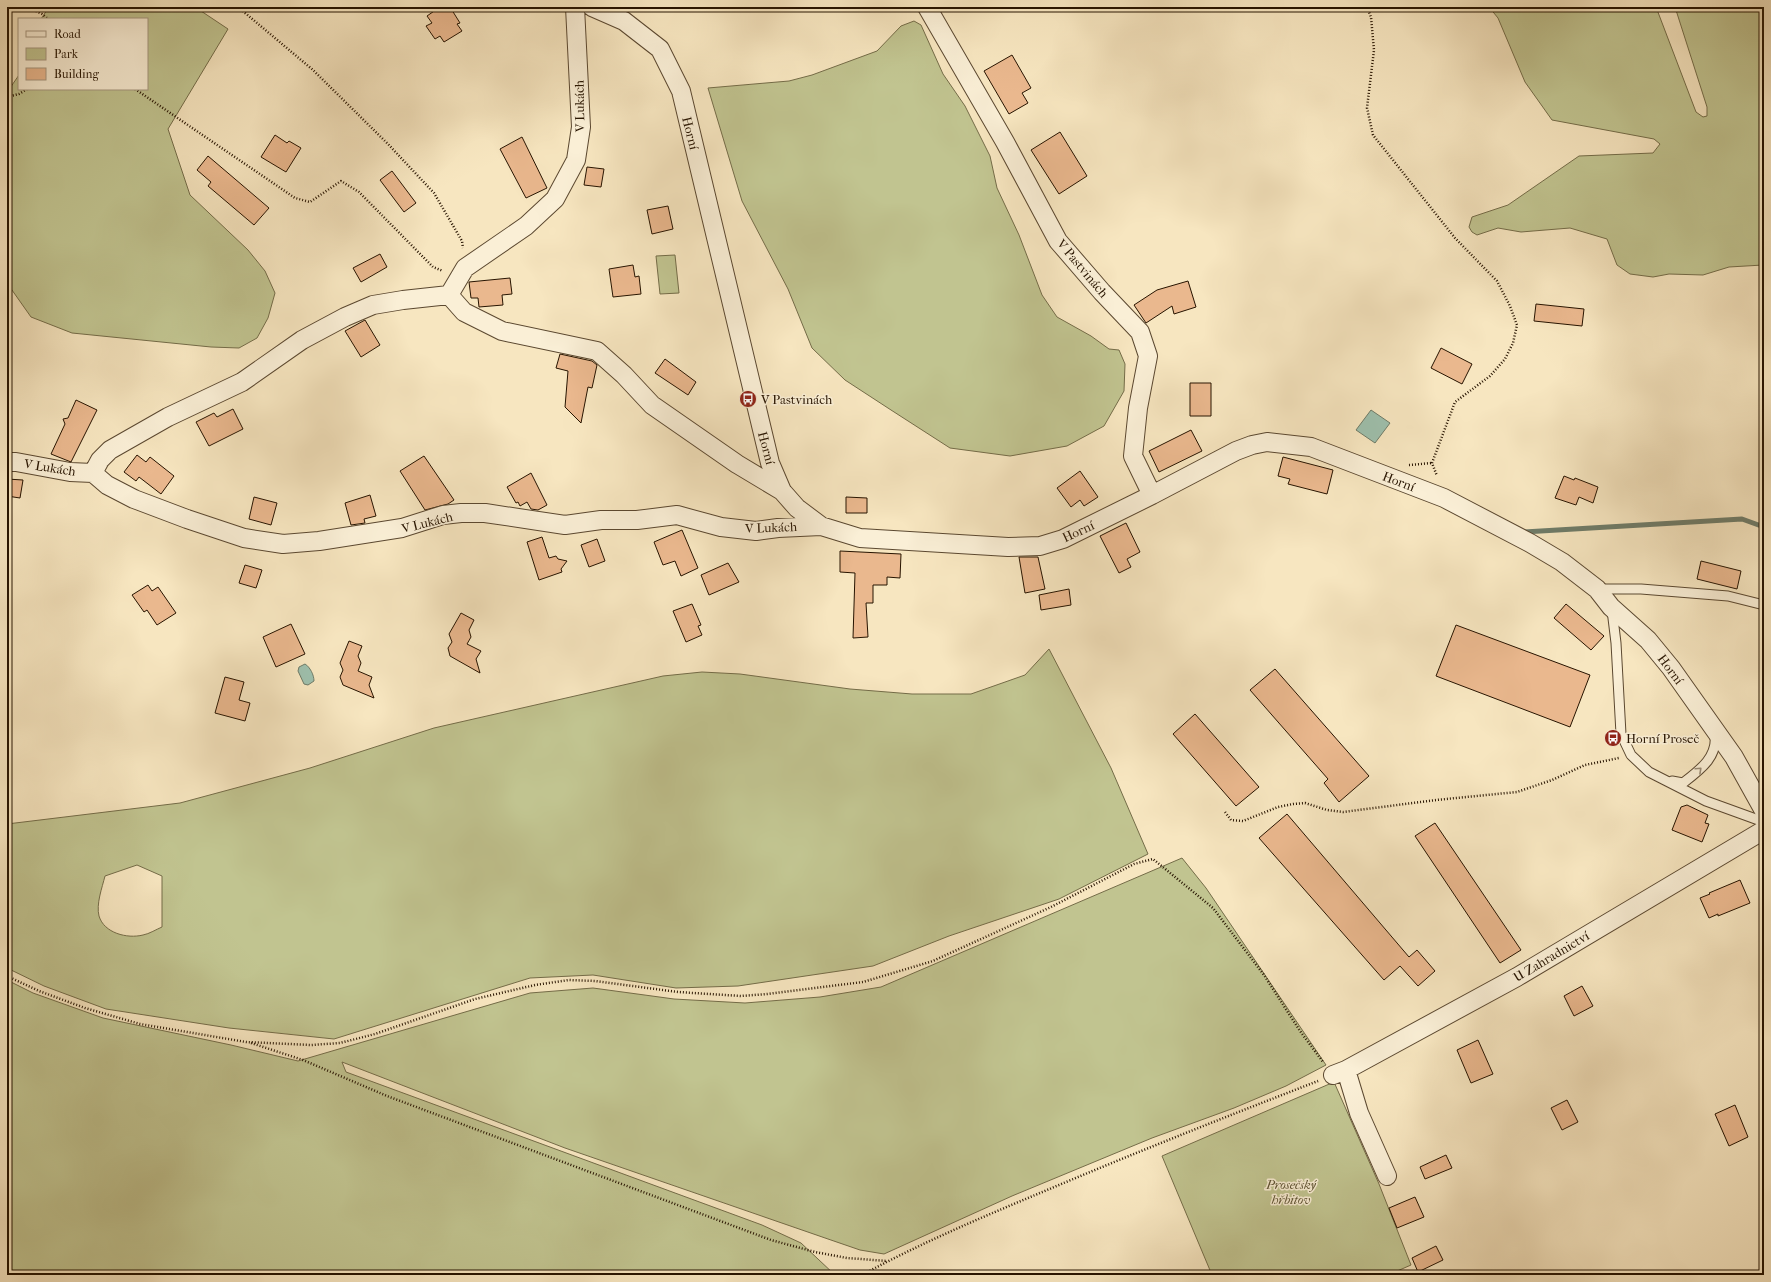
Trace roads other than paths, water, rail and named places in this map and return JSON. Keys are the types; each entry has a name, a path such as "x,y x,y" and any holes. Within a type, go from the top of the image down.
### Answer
{"street":[{"name":"V Lukách","path":"93,473 100,460 110,450 168,417 242,382 302,340 345,317 373,305 449,295 462,273 526,226 555,199 576,160 581,127 574,7"},
{"name":"Horní","path":"592,7 624,21 660,49 681,91 770,463 782,491 797,508 821,526 860,538 1008,547 1040,546 1063,539 1236,451 1252,445 1267,442 1311,448 1444,498 1556,558 1597,589 1611,607 1648,640 1671,668 1734,757 1764,811"},
{"name":"V Pastvinách","path":"927,7 1005,142 1058,241 1102,292 1140,332 1148,356 1138,408 1133,456 1152,495"},
{"path":"449,295 464,312 502,330 597,351 624,375 652,405 737,464 782,491"},
{"name":"V Lukách","path":"7,462 16,462 70,472 93,473 107,485 134,499 187,519 244,538 283,544 319,541 402,528 443,515 462,513 484,513 565,525 602,520 636,520 677,515 720,527 756,530 821,526"},
{"name":"U Zahradnictví","path":"1387,1176 1340,1072 1517,977 1764,830"}],"lane":[{"path":"1597,589 1641,590 1728,596 1764,605"},
{"path":"1611,607 1616,643 1621,734 1631,755 1649,772 1706,801 1764,822"},
{"path":"1665,780 1683,783 1711,759 1716,742 1715,730"}],"waterway":[{"path":"1524,532 1742,519 1764,527"}],"place":[{"name":"V Pastvinách","path":"748,399"},
{"name":"Horní Proseč","path":"1613,738"}],"park label":[{"name":"Prosečský hřbitov","path":"1291,1192"}]}
